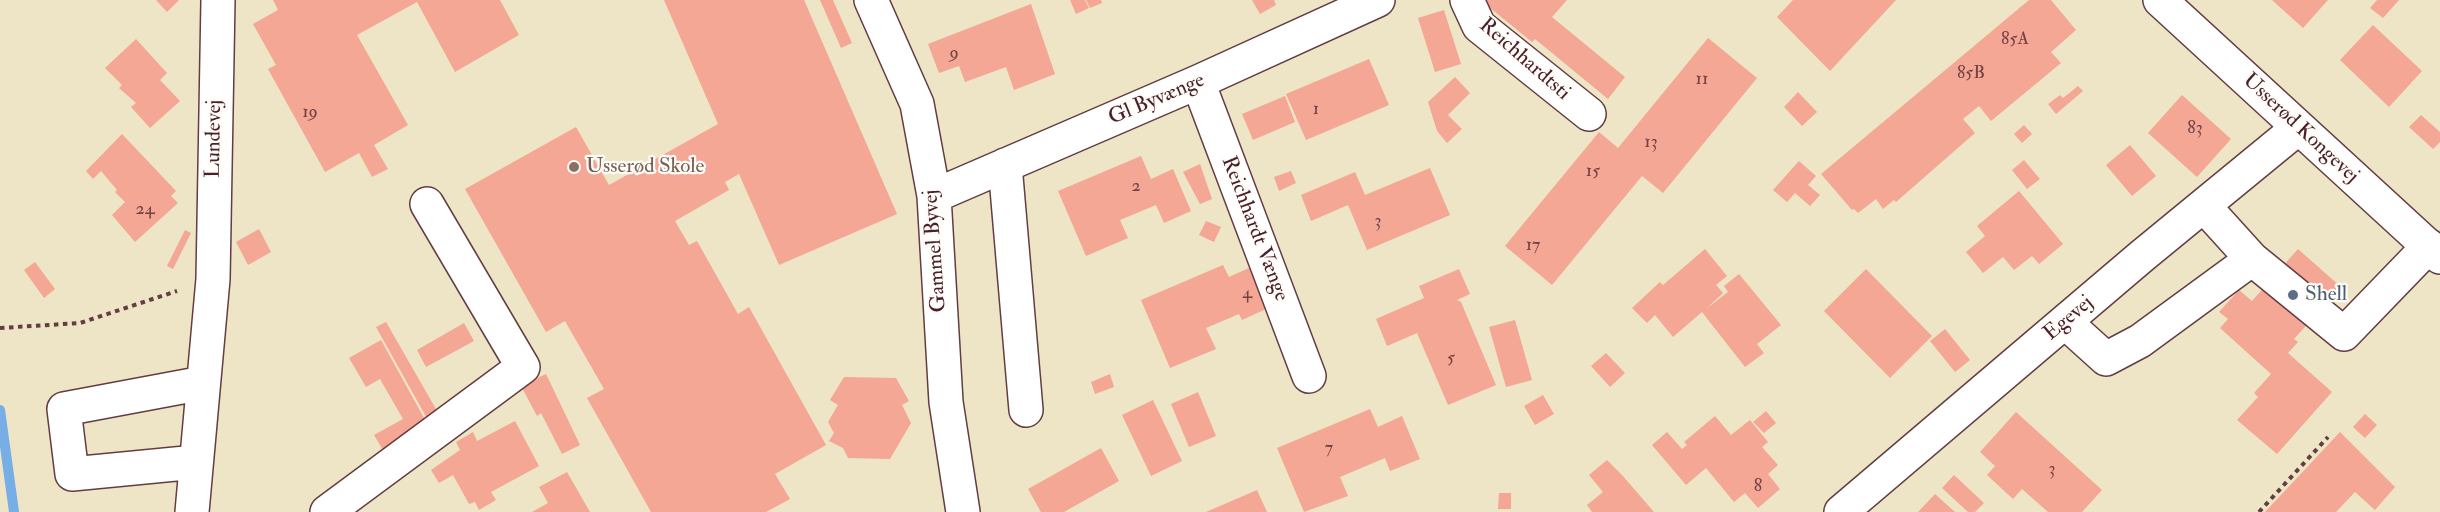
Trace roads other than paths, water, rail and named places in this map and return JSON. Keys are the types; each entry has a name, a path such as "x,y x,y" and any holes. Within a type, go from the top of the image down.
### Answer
{"street":[{"name":"Lundevej","path":"192,512 213,279 218,0"},
{"name":"Gammel Byvej","path":"871,0 917,104 934,196 946,402 963,512"},
{"name":"Gl Byvænge","path":"934,196 1198,82 1378,0"},
{"name":"Reichhardtsti","path":"1467,0 1479,26 1588,114"},
{"name":"Usserød Kongevej","path":"2160,0 2434,252"},
{"name":"Reichhardt Vænge","path":"1198,82 1310,376"},
{"name":"Egevej","path":"1842,512 2298,128"},
{"path":"1005,165 1026,410"},
{"path":"327,512 523,367 427,204"},
{"path":"2204,206 2252,259 2344,334 2434,252"},
{"path":"2065,322 2106,359 2140,340 2252,259"},
{"path":"196,462 72,474 64,409 203,383"}],"waterway":[{"path":"0,410 14,512"}],"place":[{"name":"Usserød Skole","path":"574,167"},
{"name":"Shell","path":"2293,295"}]}
